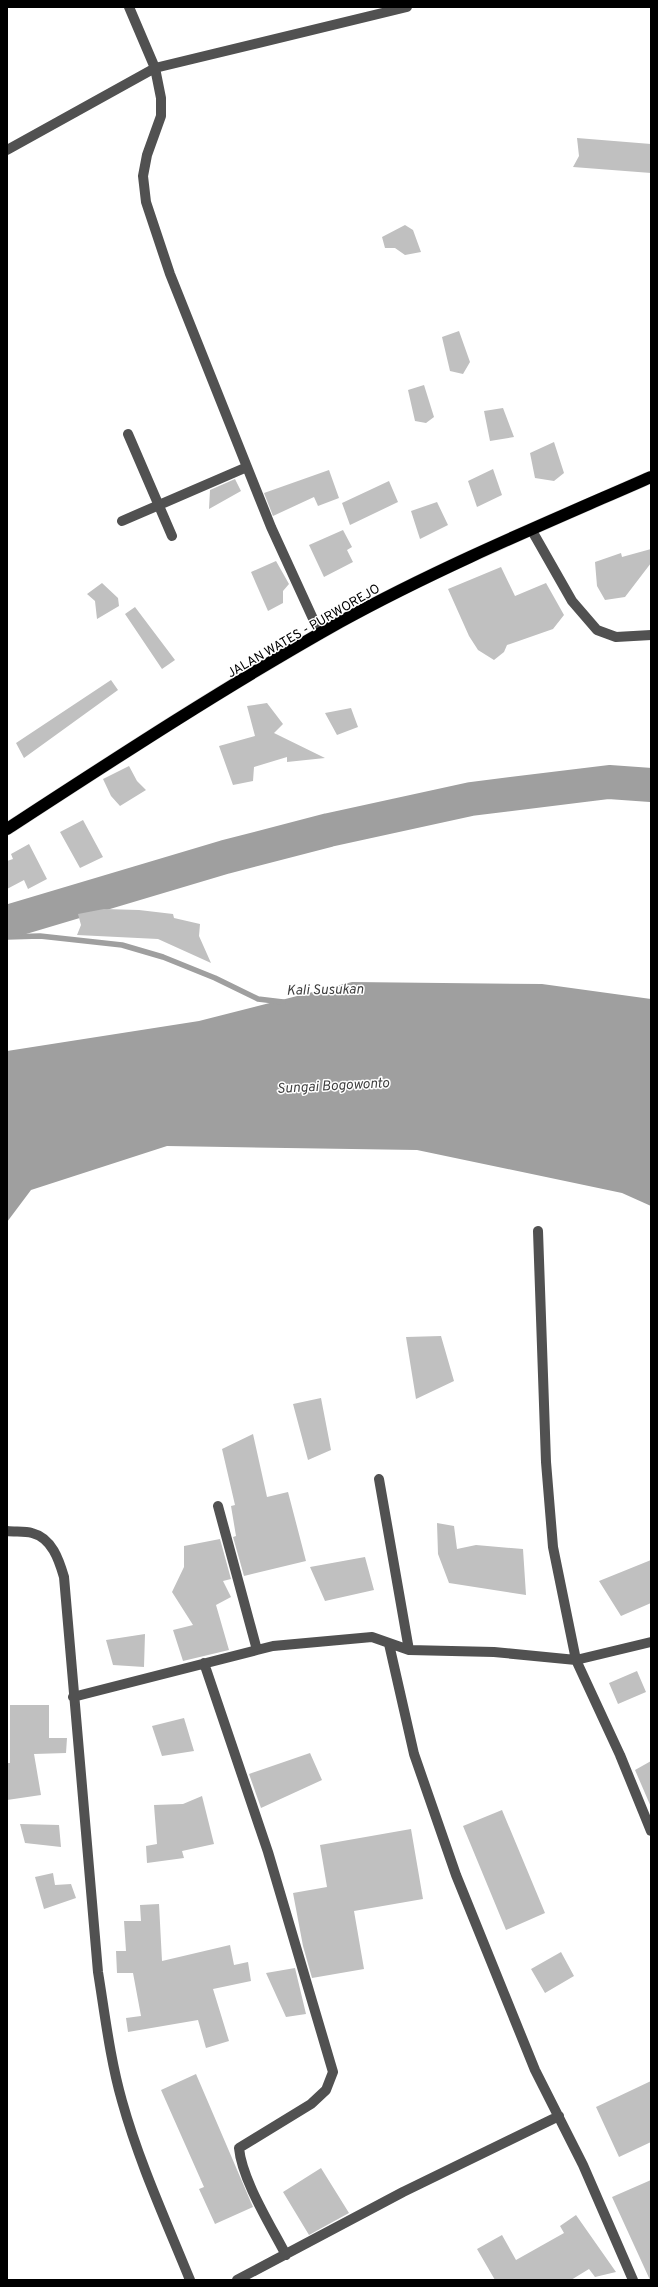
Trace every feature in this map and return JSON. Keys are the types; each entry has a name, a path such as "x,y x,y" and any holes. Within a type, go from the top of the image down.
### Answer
{"highway":[{"name":"JALAN WATES - PURWOREJO","path":"7,829 117,756 320,634 436,574 531,529 651,477"}],"street":[{"path":"129,7 155,68 161,98 161,116 147,155 143,176 146,202 170,274 247,467 272,528 320,634"},
{"path":"7,150 155,68 407,7"},
{"path":"128,434 172,536"},
{"path":"122,521 247,467"},
{"path":"531,529 572,600 598,630 616,637 651,635"},
{"path":"538,1231 546,1462 553,1547 576,1660 620,1755 651,1831"},
{"path":"380,1479 409,1650"},
{"path":"218,1506 256,1650"},
{"path":"7,1531 33,1533 49,1543 58,1556 64,1577 73,1697 98,1972 122,2100 141,2157 190,2280"},
{"path":"73,1697 274,1646 372,1637 409,1650 494,1652 576,1660 651,1642"},
{"path":"389,1644 414,1754 456,1875 535,2070 583,2165 633,2280"},
{"path":"204,1664 268,1852 333,2072 326,2090 311,2104 239,2148 240,2159 249,2180 286,2255"},
{"path":"237,2280 403,2192 559,2116"}],"water":[{"name":"Sungai Bogowonto","path":"352,982 542,984 651,999 651,1206 622,1193 417,1150 167,1146 31,1190 7,1222 7,1051 199,1021"}],"building":[{"path":"577,138 651,144 651,173 573,167 579,156"},
{"path":"405,225 413,230 421,252 405,255 395,248 385,248 382,237"},
{"path":"459,331 470,362 463,374 450,371 442,337"},
{"path":"424,385 434,417 426,423 415,421 408,390"},
{"path":"503,408 514,437 490,441 484,411"},
{"path":"554,442 564,473 554,481 535,478 530,453"},
{"path":"493,469 502,495 477,507 468,481"},
{"path":"329,470 339,498 318,506 314,497 273,516 264,493"},
{"path":"235,479 241,491 209,509 210,490"},
{"path":"389,481 398,502 350,525 342,503"},
{"path":"437,502 448,525 420,539 411,511"},
{"path":"343,530 352,547 347,550 353,562 324,577 309,545"},
{"path":"651,549 651,563 625,597 605,600 597,586 595,562 621,553 622,557"},
{"path":"276,561 289,584 283,591 283,603 268,611 251,572"},
{"path":"501,567 515,596 546,583 564,615 553,629 507,645 504,652 494,660 478,650 469,636 448,589"},
{"path":"102,583 118,598 119,606 97,619 95,601 87,594"},
{"path":"135,607 175,660 162,669 125,614"},
{"path":"111,680 118,690 24,758 16,743"},
{"path":"267,703 283,724 274,733 325,758 287,762 287,757 254,767 253,781 233,785 219,746 255,736 247,706"},
{"path":"351,708 358,727 337,735 325,713"},
{"path":"129,766 137,781 146,790 120,806 111,796 103,779"},
{"path":"83,820 103,857 80,868 60,832"},
{"path":"29,844 47,879 28,889 24,880 7,889 7,861 13,859 11,854"},
{"path":"104,909 139,910 173,914 174,918 200,924 199,936 211,963 158,939 77,935 81,925 78,914"},
{"path":"441,1336 454,1381 416,1399 406,1337"},
{"path":"321,1398 331,1450 308,1460 293,1404"},
{"path":"253,1434 267,1497 288,1492 306,1561 244,1576 233,1537 236,1536 231,1506 235,1505 222,1449"},
{"path":"437,1523 454,1526 457,1549 476,1545 523,1549 526,1595 449,1583 438,1554"},
{"path":"220,1539 231,1579 223,1581 231,1597 216,1605 229,1650 183,1661 173,1630 193,1625 172,1592 184,1567 184,1546"},
{"path":"365,1557 374,1590 325,1601 310,1567"},
{"path":"651,1560 651,1603 621,1616 599,1581"},
{"path":"145,1634 144,1667 113,1665 106,1640"},
{"path":"637,1671 646,1692 618,1704 609,1683"},
{"path":"10,1705 49,1705 49,1738 67,1738 66,1753 34,1754 41,1795 7,1800 7,1763 10,1763"},
{"path":"184,1718 194,1751 162,1756 152,1726"},
{"path":"310,1753 322,1780 261,1808 249,1774"},
{"path":"651,1761 651,1807 635,1770"},
{"path":"202,1796 214,1844 182,1851 184,1858 147,1863 146,1846 157,1844 154,1805 183,1804"},
{"path":"502,1810 545,1913 506,1930 463,1826"},
{"path":"20,1824 59,1825 61,1847 25,1843"},
{"path":"411,1829 423,1899 354,1911 364,1969 312,1978 303,1946 293,1893 327,1887 320,1845"},
{"path":"53,1873 55,1885 71,1884 76,1898 44,1909 35,1877"},
{"path":"159,1904 162,1961 230,1945 234,1965 248,1962 251,1981 213,1989 229,2041 206,2048 198,2020 128,2032 126,2018 141,2016 133,1973 117,1973 116,1951 126,1951 124,1921 141,1921 140,1905"},
{"path":"561,1952 574,1976 545,1993 531,1969"},
{"path":"295,1968 306,2014 286,2017 266,1973"},
{"path":"196,2074 253,2207 215,2224 199,2189 204,2187 161,2090"},
{"path":"651,2081 651,2142 619,2157 596,2107"},
{"path":"321,2168 349,2213 309,2235 283,2192"},
{"path":"651,2180 651,2280 650,2280 612,2197"},
{"path":"576,2215 616,2272 595,2277 589,2269 571,2280 495,2280 477,2249 502,2235 516,2260 564,2233 560,2226"}],"waterway":[{"path":"7,922 225,857 329,830 471,799 609,782 651,785"},
{"name":"Kali Susukan","path":"7,937 40,936 122,945 163,957 215,978 258,999 283,1002"}]}
